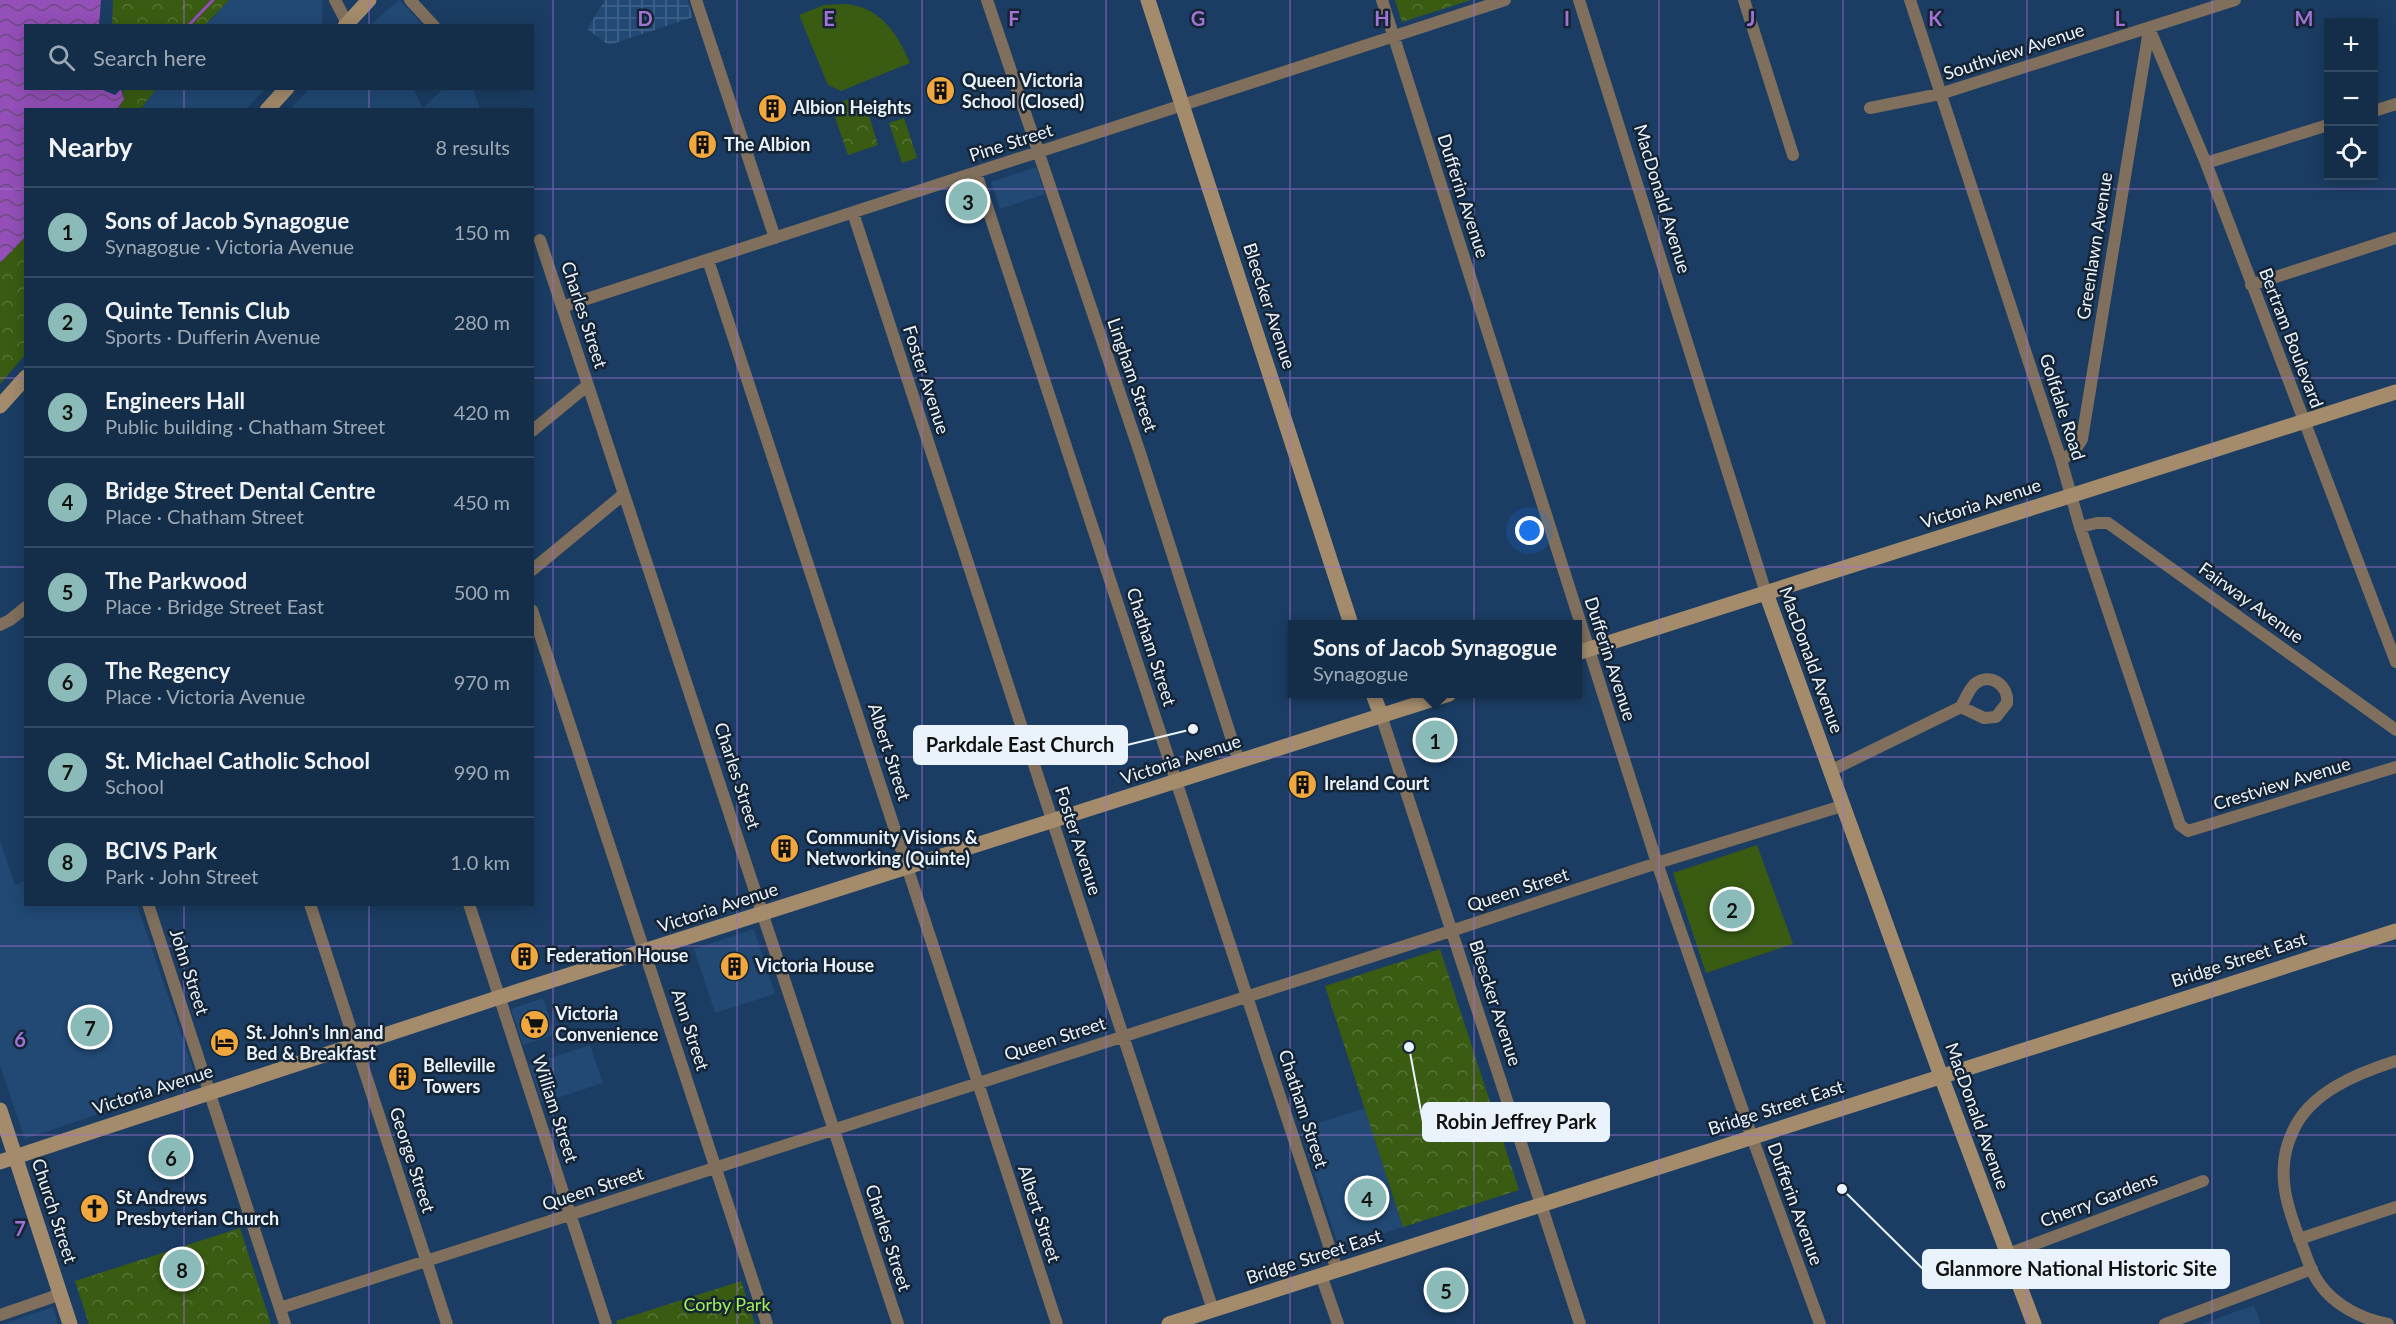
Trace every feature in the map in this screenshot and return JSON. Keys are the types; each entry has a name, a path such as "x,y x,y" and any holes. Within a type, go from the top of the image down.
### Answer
{"street":[{"path":"335,0 345,24"},
{"path":"347,24 369,0"},
{"path":"410,0 432,24"},
{"path":"696,0 775,238"},
{"name":"Lingham Street","path":"987,0 1140,453 1239,762"},
{"name":"Bleecker Avenue","path":"1149,0 1350,620"},
{"name":"Dufferin Avenue","path":"1382,0 1573,620"},
{"name":"Pine Street","path":"562,308 1505,0"},
{"name":"MacDonald Avenue","path":"1579,0 1766,593 1842,806 2034,1324"},
{"path":"1743,0 1793,155"},
{"name":"Golfdale Road","path":"1910,0 2061,460 2080,527 2180,825"},
{"name":"Southview Avenue","path":"1870,108 1940,94 2235,0"},
{"name":"Bertram Boulevard","path":"2149,28 2206,163 2396,662"},
{"name":"Greenlawn Avenue","path":"2061,460 2074,452 2082,439 2149,28"},
{"path":"269,108 284,90"},
{"path":"2378,109 2396,104"},
{"path":"2206,163 2325,126"},
{"name":"Chatham Street","path":"976,173 1337,1269"},
{"name":"Foster Avenue","path":"853,213 1213,1310"},
{"path":"2251,285 2396,238"},
{"name":"Charles Street","path":"540,240 898,1324"},
{"name":"Albert Street","path":"708,260 908,868 976,1083 1057,1324"},
{"path":"0,406 24,379"},
{"path":"534,429 588,385"},
{"name":"Victoria Avenue","path":"1583,651 2302,420 2396,392"},
{"path":"534,568 624,494"},
{"name":"Fairway Avenue","path":"2080,527 2108,523 2396,730"},
{"path":"5,623 24,609"},
{"name":"Ann Street","path":"534,616 767,1324"},
{"name":"Dufferin Avenue","path":"1583,651 1752,1137 1820,1324"},
{"name":"Bleecker Avenue","path":"1375,698 1580,1324"},
{"name":"Victoria Avenue","path":"0,1162 356,1044 1433,698"},
{"path":"1830,771 1961,707"},
{"name":"Crestview Avenue","path":"2180,825 2188,831 2396,767"},
{"name":"Queen Street","path":"280,1308 1657,863 1842,806"},
{"name":"John Street","path":"149,906 285,1324"},
{"name":"George Street","path":"311,906 447,1324"},
{"name":"William Street","path":"470,906 606,1324"},
{"name":"Bridge Street East","path":"1169,1324 1192,1321 1213,1310 1337,1269 2396,931"},
{"path":"2388,1324 2372,1321 2347,1310 2320,1284 2290,1217 2283,1187 2285,1157 2293,1130 2314,1102 2338,1084 2370,1069 2396,1061"},
{"name":"Church Street","path":"0,1110 70,1324"},
{"name":"Cherry Gardens","path":"2008,1254 2203,1181"},
{"path":"2300,1239 2396,1207"},
{"path":"2165,1324 2312,1269"},
{"path":"1321,1275 1338,1324"},
{"path":"0,1315 61,1294"}],"shaded area":[{"path":"229,0 322,0 322,24 207,24"},
{"path":"399,0 422,24 371,24"},
{"path":"605,0 687,0 693,17 609,45 587,29"},
{"path":"155,90 264,90 247,108 142,108"},
{"path":"308,90 414,90 423,108 291,108"},
{"path":"442,90 473,90 480,108 423,108"},
{"path":"1036,167 1045,194 1000,209 991,182"},
{"path":"0,841 15,885 24,881 24,906 137,906 197,1080 25,1139 0,1066"},
{"path":"754,929 775,994 715,1013 694,949"},
{"path":"543,998 555,1035 523,1045 511,1009"},
{"path":"590,1045 603,1083 542,1103 529,1065"},
{"path":"1365,1108 1403,1227 1339,1248 1300,1129"},
{"path":"2254,1305 2261,1324 2202,1324"},
{"path":"53,1307 58,1324 3,1324"}],"green space":[{"path":"113,0 229,0 206,24 112,24"},
{"path":"1395,0 1471,0 1402,22"},
{"path":"849,4 873,13 895,35 910,63 841,91 828,85 799,15 824,5"},
{"path":"123,90 155,90 142,108 118,108 123,99"},
{"path":"853,98 867,109 878,145 848,155 831,105"},
{"path":"904,118 917,158 902,163 889,123"},
{"path":"24,238 24,356 0,384 0,263"},
{"path":"1757,845 1793,944 1706,973 1673,873"},
{"path":"1440,949 1519,1190 1403,1227 1325,986"},
{"path":"240,1228 271,1324 89,1324 75,1281"},
{"name":"Corby Park","path":"741,1281 755,1324 617,1324 616,1321"}],"water":[{"path":"0,0 101,0 99,24 24,24 24,90 104,90 115,95 121,90 124,99 118,108 24,108 24,238 0,263"}],"waterway":[{"path":"190,24 213,0"}],"place":[{"name":"Queen Victoria School (Closed)","path":"941,91"},
{"name":"Albion Heights","path":"772,108"},
{"name":"The Albion","path":"703,145"},
{"name":"Engineers Hall","path":"968,201"},
{"name":"Parkdale East Church","path":"1193,729"},
{"name":"Sons of Jacob Synagogue","path":"1435,740"},
{"name":"Ireland Court","path":"1303,784"},
{"name":"Community Visions & Networking (Quinte)","path":"785,848"},
{"name":"Quinte Tennis Club","path":"1732,909"},
{"name":"Federation House","path":"525,956"},
{"name":"Victoria House","path":"734,966"},
{"name":"Victoria Convenience","path":"534,1024"},
{"name":"St. Michael Catholic School","path":"90,1027"},
{"name":"St. John's Inn and Bed & Breakfast","path":"225,1043"},
{"name":"Robin Jeffrey Park","path":"1409,1047"},
{"name":"Belleville Towers","path":"402,1076"},
{"name":"The Regency","path":"171,1157"},
{"name":"Glanmore National Historic Site","path":"1842,1189"},
{"name":"Bridge Street Dental Centre","path":"1367,1198"},
{"name":"St Andrews Presbyterian Church","path":"95,1208"},
{"name":"BCIVS Park","path":"182,1269"},
{"name":"The Parkwood","path":"1446,1290"}]}
